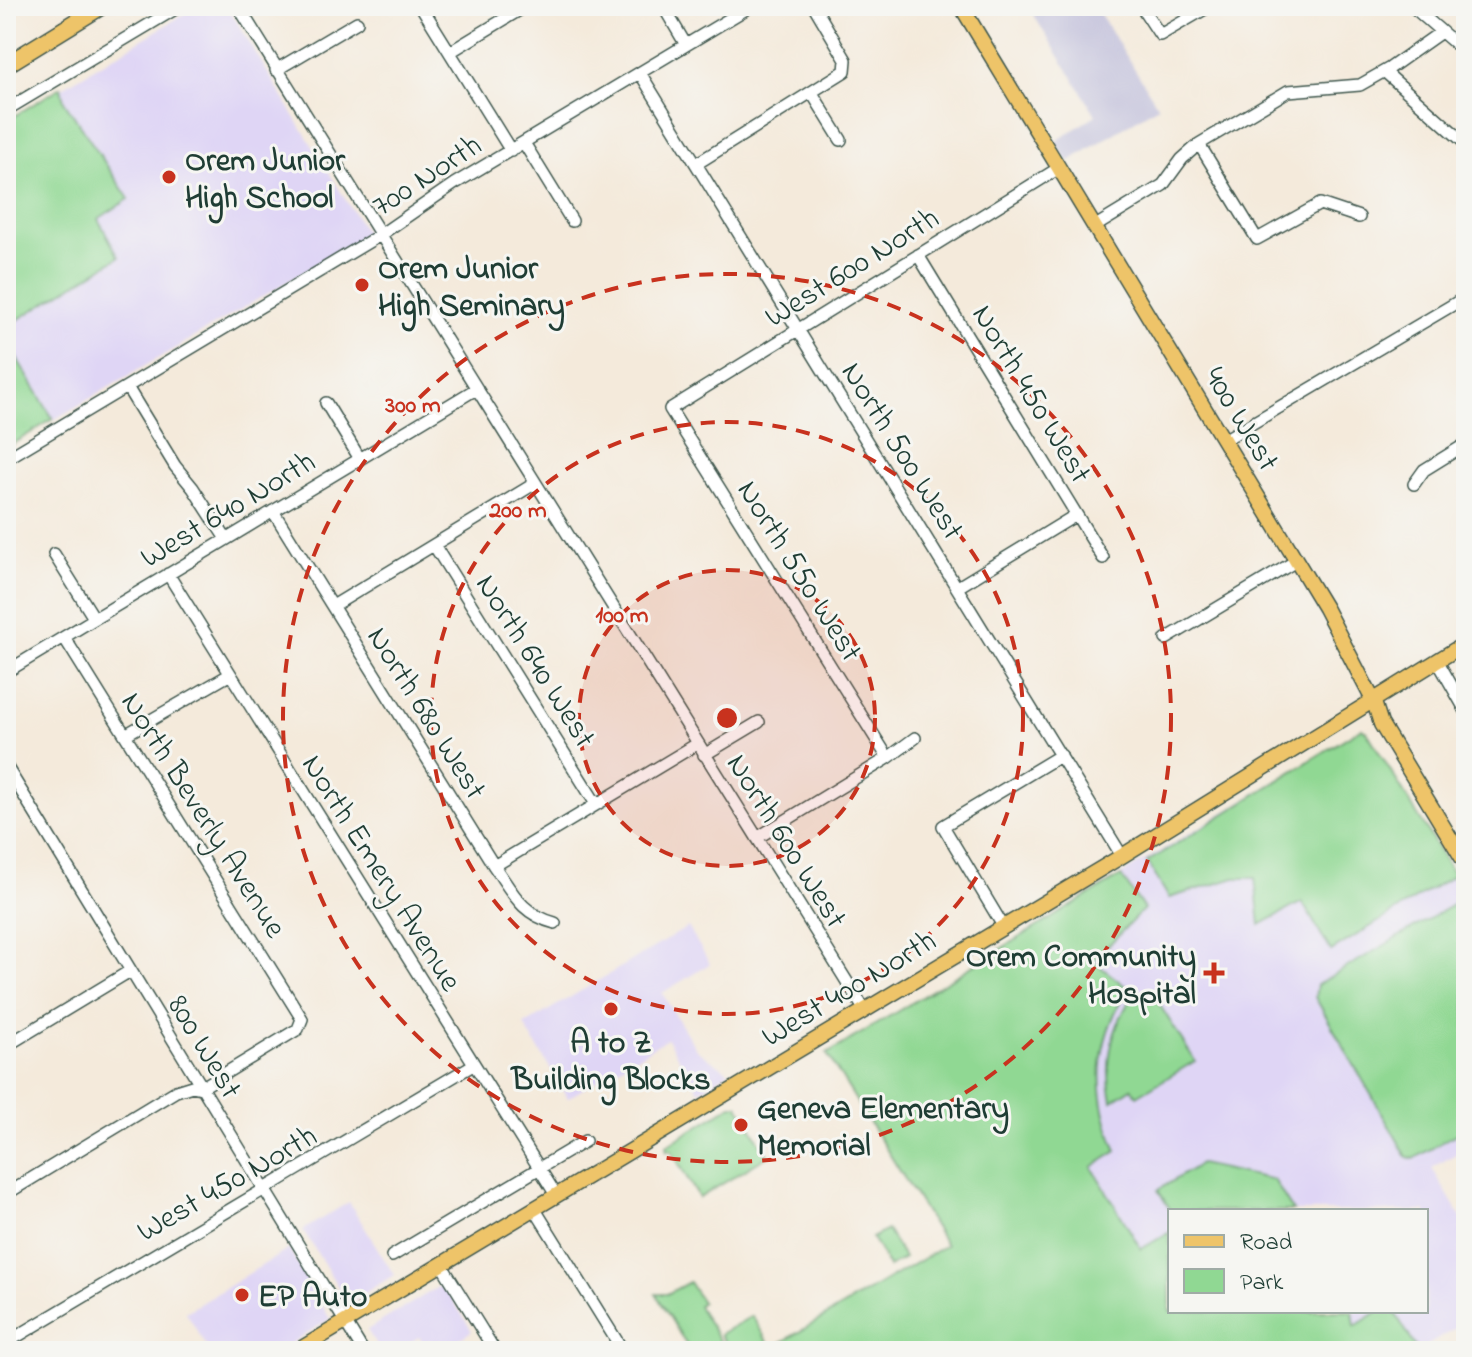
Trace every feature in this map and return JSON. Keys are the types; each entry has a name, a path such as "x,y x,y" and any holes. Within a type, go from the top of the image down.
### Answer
{"highway":[{"path":"6,65 102,6"}],"main road":[{"name":"400 West","path":"961,6 1325,608 1374,702 1381,724 1466,864"},
{"name":"West 400 North","path":"297,1351 1122,856 1466,643"}],"street":[{"name":"North 600 West","path":"238,6 864,1009"},
{"path":"421,6 511,151"},
{"path":"663,6 686,45"},
{"name":"700 North","path":"6,459 380,235 454,184 751,6"},
{"path":"696,164 841,75 846,60 814,6"},
{"path":"1141,6 1160,35 1210,6"},
{"path":"1412,6 1466,53"},
{"path":"6,110 175,9"},
{"path":"450,52 521,9"},
{"path":"276,70 357,22"},
{"path":"1094,227 1163,185 1182,159 1199,144 1288,91 1360,85 1385,72 1441,32"},
{"path":"1385,72 1466,144"},
{"name":"North 500 West","path":"640,73 1122,856"},
{"path":"812,93 841,140"},
{"path":"524,143 572,221"},
{"path":"1199,144 1257,239 1320,204 1359,217"},
{"name":"West 600 North","path":"670,409 1059,168"},
{"name":"North 450 West","path":"918,255 1103,558"},
{"path":"1224,440 1466,297"},
{"path":"127,387 175,466 226,539"},
{"name":"West 640 North","path":"6,672 476,389"},
{"path":"326,403 360,459"},
{"name":"North 550 West","path":"670,409 888,758"},
{"path":"1414,484 1424,470 1466,444"},
{"path":"333,606 534,484"},
{"name":"North 680 West","path":"273,511 494,866 524,909 555,923"},
{"path":"958,587 1076,515"},
{"name":"North 640 West","path":"434,545 596,804"},
{"path":"54,554 94,618"},
{"path":"1166,639 1296,561"},
{"name":"North Emery Avenue","path":"168,574 556,1195"},
{"name":"North Beverly Avenue","path":"64,637 302,1019 298,1029 201,1088"},
{"path":"1437,660 1466,711"},
{"path":"125,735 229,675"},
{"path":"704,755 759,722"},
{"path":"757,838 888,758 915,738"},
{"path":"494,866 697,744"},
{"path":"1003,926 943,826 1061,755"},
{"name":"800 West","path":"6,766 363,1351"},
{"path":"6,1046 130,971"},
{"name":"West 450 North","path":"6,1343 473,1065"},
{"path":"6,1194 176,1091 192,1086 201,1088"},
{"path":"392,1256 585,1141"},
{"path":"534,1208 623,1351"},
{"path":"441,1264 495,1351"}],"shaded area":[{"name":"Orem Junior High School","path":"198,6 227,6 366,233 365,236 6,448 6,121"},
{"path":"1028,6 1095,6 1158,106 1068,162 1055,142 1096,115"},
{"name":"Orem Community Hospital","path":"1362,728 1466,892 1466,1148 1432,1168 1466,1226 1466,1322 1418,1351 1012,1351 827,1054"},
{"name":"A to Z Building Blocks","path":"688,927 710,964 662,993 696,1049 729,1072 699,1091 667,1039 568,1098 524,1025"},
{"path":"349,1202 394,1275 348,1303 303,1230"},
{"path":"289,1249 330,1319 278,1351 209,1351 186,1312"},
{"path":"443,1284 472,1331 440,1351 428,1351 419,1337 396,1351 380,1351 367,1330"}],"green space":[{"path":"61,87 64,101 129,199 98,219 119,257 6,327 6,121"},
{"path":"6,340 53,419 6,448"},
{"path":"1362,728 1454,875 1331,951 1302,902 1260,925 1255,878 1235,878 1169,898 1147,862"},
{"path":"1121,876 1144,909 1093,961 1128,988 1109,1029 1101,1068 1104,1108 1117,1151 1092,1167 1141,1249 1168,1233 1168,1313 1353,1313 1355,1326 1376,1313 1395,1313 1418,1351 730,1351 720,1334 752,1316 769,1344 766,1347 770,1349 946,1245 827,1054"},
{"path":"1466,897 1466,1128 1414,1159 1407,1157 1315,997 1317,985"},
{"path":"1151,991 1195,1061 1137,1096 1132,1088 1112,1101 1109,1073 1115,1032 1134,994 1143,1000"},
{"path":"732,1105 738,1105 768,1156 699,1198 666,1146"},
{"path":"1200,1164 1274,1180 1292,1209 1170,1209 1158,1190"},
{"path":"887,1230 904,1258 889,1267 872,1238"},
{"path":"689,1282 702,1302 698,1306 726,1351 690,1351 656,1294 667,1294"}],"place":[{"name":"Orem Junior High School","path":"169,177"},
{"name":"Orem Junior High Seminary","path":"362,285"},
{"name":"Orem Community Hospital","path":"1214,973"},
{"name":"A to Z Building Blocks","path":"611,1009"},
{"name":"Geneva Elementary Memorial","path":"741,1125"},
{"name":"EP Auto","path":"242,1295"}]}
